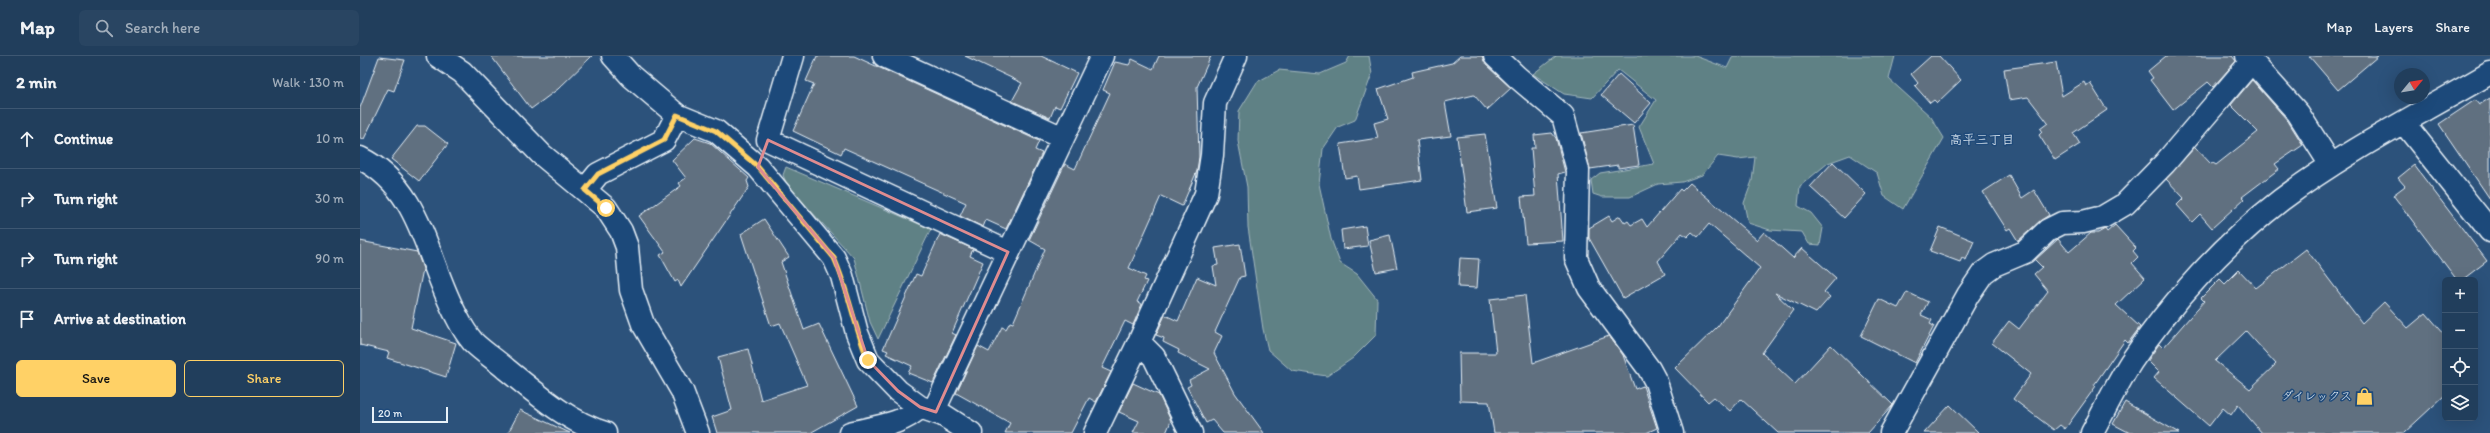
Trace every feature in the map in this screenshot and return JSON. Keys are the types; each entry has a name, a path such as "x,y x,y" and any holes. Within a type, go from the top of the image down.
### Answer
{"street":[{"path":"438,56 462,72 541,154 606,208 621,231 627,247 631,290 643,324 682,391 698,433"},
{"path":"613,56 631,76 677,115 716,131 758,167 834,258 842,276 857,333 868,360 898,391 928,410 943,415 971,433"},
{"path":"758,167 768,140 793,56"},
{"path":"884,56 1063,138"},
{"path":"850,433 900,420 913,414 928,410 938,402 1102,56"},
{"path":"1095,433 1140,342 1206,194 1212,155 1215,103 1236,56"},
{"path":"1496,56 1517,77 1563,116 1572,141 1578,170 1576,258 1589,288 1649,369 1656,382 1672,433"},
{"path":"1891,433 1968,295 1983,273 1994,265 2025,252 2048,230 2062,223 2083,222 2103,217 2125,204 2165,163 2249,59 2298,113 2331,164"},
{"path":"2092,433 2131,362 2187,289 2236,240 2280,201 2331,164 2490,73"},
{"path":"585,190 598,174 664,140 677,115"},
{"path":"2404,123 2490,231"},
{"path":"768,140 1008,252"},
{"path":"360,158 373,164 395,184 412,206 456,316 472,341 544,400 574,419 605,433"},
{"path":"1140,342 1154,357 1191,433"}],"highlighted area":[{"path":"768,140 1008,252 936,412 920,407 898,391 868,360 834,258 758,167"}],"green space":[{"path":"1350,56 1369,56 1372,74 1355,120 1338,127 1323,149 1319,184 1331,239 1340,263 1357,274 1377,299 1376,335 1353,358 1327,376 1292,371 1268,350 1263,329 1248,227 1247,187 1238,141 1239,111 1257,82 1279,70 1320,74 1346,63"},
{"path":"1556,56 1695,56 1727,68 1733,56 1895,56 1889,79 1931,117 1944,138 1903,209 1884,196 1877,173 1850,155 1828,163 1800,186 1798,206 1811,213 1823,228 1820,245 1809,244 1802,232 1770,230 1748,223 1744,203 1752,181 1755,157 1738,159 1718,156 1702,175 1682,182 1658,184 1630,197 1602,197 1593,194 1591,180 1600,173 1654,164 1639,127 1656,100 1618,70 1592,98 1564,94 1533,74"},
{"path":"786,167 931,229 878,339 870,322 854,258 787,185 783,175"}],"building":[{"path":"491,56 592,56 558,89 531,109"},
{"path":"817,56 854,56 1039,141 1035,150 1042,153 1006,229 986,220 983,227 960,216 966,203 844,148 841,154 793,131 814,84 806,81"},
{"path":"965,56 1041,56 1077,73 1060,108 1055,106 1050,118 1012,101 1022,83"},
{"path":"1159,56 1211,56 1197,87 1199,157 1197,171 1182,206 1161,196 1129,268 1146,276 1144,280 1147,281 1137,302 1142,304 1133,325 1125,321 1102,368 1111,372 1096,402 1089,398 1071,433 1005,433 1010,423 956,393 978,346 989,352 1002,327 1006,329 1010,322 1013,323 1045,249 1029,240 1065,164 1075,169 1110,93 1103,90 1115,62 1129,65 1132,59 1153,69"},
{"path":"1460,56 1482,56 1486,65 1511,88 1487,110 1474,95 1445,102 1451,136 1417,140 1422,180 1359,189 1357,176 1345,178 1340,144 1378,138 1374,123 1388,119 1378,89 1413,77 1412,72 1452,63"},
{"path":"1931,56 1939,56 1961,80 1937,103 1934,100 1930,103 1915,86 1918,83 1911,74"},
{"path":"2166,56 2232,56 2236,61 2213,87 2208,82 2173,110 2150,80 2153,78 2148,71"},
{"path":"2309,56 2378,56 2338,90"},
{"path":"379,57 405,60 394,91 388,89 364,139 360,138 360,108"},
{"path":"2056,62 2062,96 2084,82 2086,86 2090,83 2107,110 2073,133 2080,144 2055,160 2039,135 2042,132 2040,129 2048,123 2028,97 2009,100 2004,69"},
{"path":"1619,74 1651,103 1634,123 1601,95"},
{"path":"2252,80 2288,121 2303,145 2275,164 2279,169 2242,197 2244,199 2212,228 2200,214 2192,222 2177,205 2184,198 2166,179 2195,147 2211,164 2213,163 2216,165 2258,132 2231,105"},
{"path":"2490,98 2490,199 2439,124 2475,100 2479,105"},
{"path":"1633,125 1639,165 1618,168 1618,165 1590,169 1581,133"},
{"path":"417,126 425,126 448,144 419,181 391,159"},
{"path":"1552,133 1556,138 1565,172 1558,174 1563,241 1526,243 1521,197 1535,196 1531,148 1535,148 1534,135"},
{"path":"1485,134 1497,208 1467,212 1457,137"},
{"path":"695,138 710,143 749,178 747,181 749,187 681,287 678,280 675,282 660,255 665,252 639,216 681,186 679,183 686,178 672,160"},
{"path":"1833,162 1866,194 1844,218 1810,187"},
{"path":"2414,165 2487,261 2466,277 2455,277 2393,195 2405,186 2398,178"},
{"path":"2009,175 2022,198 2034,190 2049,215 2018,241 2010,228 2007,230 1983,192"},
{"path":"1690,183 1757,240 1764,232 1793,258 1802,248 1836,278 1824,292 1830,297 1816,313 1775,293 1793,310 1762,353 1795,384 1831,345 1893,405 1868,433 1778,433 1741,399 1730,411 1714,397 1708,402 1675,368 1718,326 1760,268 1709,224 1698,237 1692,232 1687,237 1682,233 1658,261 1665,274 1623,298 1589,238 1589,228 1609,216 1612,221 1620,216 1625,223 1628,221 1631,225 1642,219 1647,227 1680,189 1682,191"},
{"path":"764,219 789,257 781,262 804,330 819,324 858,406 810,433 717,433 712,417 732,410 718,357 748,349 761,400 807,385 780,323 771,326 741,234"},
{"path":"2115,225 2136,248 2133,251 2138,257 2132,263 2145,278 2116,305 2140,327 2128,343 2125,340 2094,385 2096,386 2065,429 2060,425 2054,430 2013,399 2031,374 1992,343 2009,321 2019,329 2048,291 2034,274 2042,267 2035,260 2058,239 2069,252 2091,233 2098,233 2105,229 2107,232"},
{"path":"1365,226 1368,246 1343,249 1341,230"},
{"path":"1940,227 1974,241 1966,260 1962,258 1960,262 1930,251"},
{"path":"940,234 973,249 970,256 983,262 952,333 956,335 933,383 908,373 912,366 886,354 888,351 883,349 916,274 921,276"},
{"path":"1390,235 1397,268 1376,272 1369,240"},
{"path":"360,241 417,252 423,269 411,328 456,343 446,377 387,358 389,352 360,345"},
{"path":"1240,244 1245,276 1240,277 1215,332 1222,336 1214,353 1235,393 1264,433 1223,433 1212,420 1206,423 1187,387 1191,385 1189,380 1210,369 1178,353 1179,350 1163,342 1164,338 1156,335 1165,315 1178,321 1197,277 1216,285 1213,266 1218,265 1215,248"},
{"path":"2306,249 2362,323 2384,302 2408,328 2426,313 2442,332 2442,398 2404,433 2262,433 2238,405 2231,415 2223,408 2209,426 2154,378 2159,372 2148,361 2159,344 2163,348 2204,301 2201,298 2220,279 2225,284 2239,270 2256,288","holes":["2246,331 2276,364 2250,389 2215,361"]},
{"path":"1460,258 1479,259 1477,288 1458,287"},
{"path":"1907,292 1928,302 1921,315 1932,320 1930,324 1934,326 1915,363 1861,336 1879,299 1898,308"},
{"path":"1525,295 1533,363 1609,336 1623,355 1635,389 1643,386 1657,428 1646,433 1494,433 1489,402 1460,401 1459,353 1496,353 1490,299"},
{"path":"1133,383 1159,395 1171,421 1166,433 1133,433 1139,421 1119,412"},
{"path":"2125,402 2179,433 2130,433 2113,424"},
{"path":"1950,405 1979,433 1924,433"},
{"path":"520,410 570,433 508,433"}],"place":[{"name":"ダイレックス","path":"2365,396"}],"district":[{"name":"高平三丁目","path":"1982,139"}],"route":[{"path":"606,208 585,190 598,174 664,140 677,115 716,131 758,167 834,258 842,276 857,333 868,360"}]}
